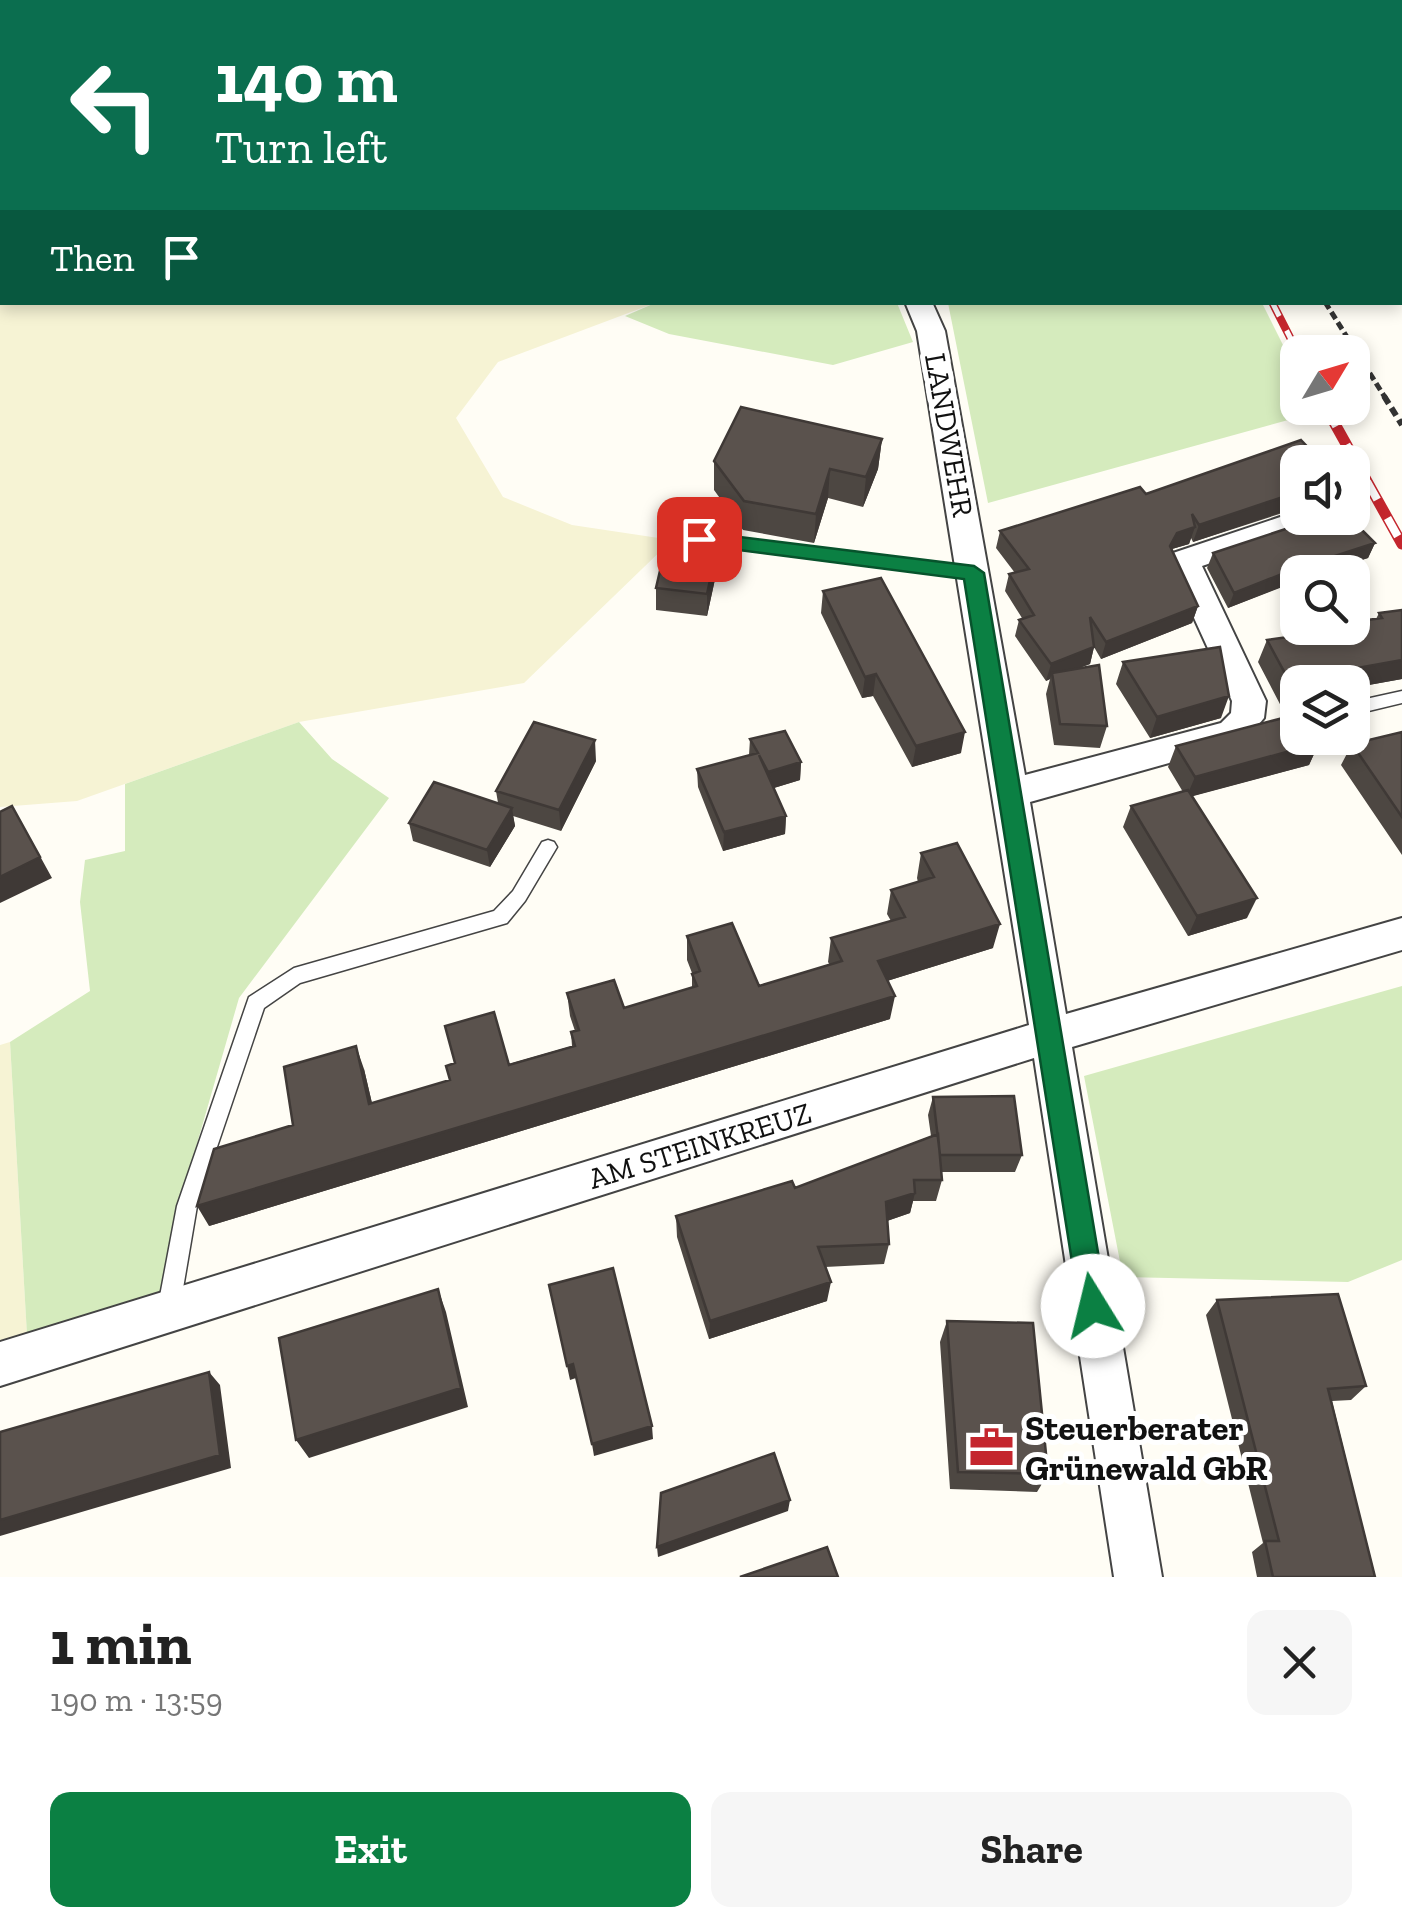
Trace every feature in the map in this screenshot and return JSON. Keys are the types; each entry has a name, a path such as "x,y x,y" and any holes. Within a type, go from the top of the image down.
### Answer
{"street":[{"name":"LANDWEHR","path":"919,305 931,331 974,573 1138,1577"},
{"path":"1011,792 1232,733 1258,721 1184,560 1280,528"},
{"name":"AM STEINKREUZ","path":"0,1364 1049,1036 1402,934"}],"lane":[{"path":"699,539 974,573"},
{"path":"1370,705 1402,697"},
{"path":"168,1313 187,1206 256,1003 294,976 500,916 519,896 548,847"}],"path":[{"path":"1327,305 1402,425"}],"shaded area":[{"path":"0,305 650,305 498,362 456,418 503,497 572,525 672,540 524,683 299,722 77,801 0,807"},
{"path":"10,1042 28,1352 0,1360 0,1045"}],"green space":[{"path":"650,305 898,305 913,342 833,365 669,334 625,316"},
{"path":"948,305 1263,305 1280,339 1280,422 988,503"},
{"path":"299,722 332,759 389,798 239,998 177,1213 159,1310 28,1352 10,1042 90,991 80,902 85,860 125,851 125,784"},
{"path":"1402,986 1402,1260 1348,1282 1123,1277 1084,1076"}],"building":[{"path":"741,407 882,439 866,477 830,469 816,514 744,501 714,461"},
{"path":"1280,447 1280,498 1199,525 1192,514 1195,527 1177,533 1170,546 1198,606 1106,642 1090,617 1094,647 1051,664 1019,620 1034,615 1009,574 1029,569 1000,531 1140,487 1146,494"},
{"path":"1280,531 1280,535 1367,535 1375,543 1338,555 1280,555 1280,575 1234,593 1213,553"},
{"path":"667,541 717,548 707,594 656,588"},
{"path":"881,578 965,732 916,746 876,674 865,677 823,591"},
{"path":"1402,610 1402,660 1370,666 1281,665 1267,640 1280,638 1280,645 1370,645 1370,620 1382,618 1379,613"},
{"path":"1220,647 1229,696 1157,717 1123,662"},
{"path":"1099,665 1107,726 1060,724 1052,673"},
{"path":"1280,719 1280,754 1195,777 1176,746"},
{"path":"534,722 595,740 559,810 496,791"},
{"path":"785,731 801,762 768,772 759,755 786,816 724,832 697,769 758,753 750,739"},
{"path":"1402,732 1402,817 1360,755 1370,755 1370,740"},
{"path":"434,782 512,808 487,850 409,823"},
{"path":"1188,790 1257,898 1197,916 1131,806"},
{"path":"12,806 40,857 0,877 0,812"},
{"path":"957,843 1000,924 878,961 895,996 197,1206 214,1149 293,1125 284,1067 356,1046 369,1104 450,1080 446,1066 455,1063 445,1026 494,1012 509,1065 575,1046 571,1032 579,1030 567,993 614,980 624,1008 697,986 692,974 700,971 687,936 732,923 759,986 842,961 831,938 905,917 891,890 934,877 921,853"},
{"path":"1014,1096 1022,1155 940,1155 933,1097"},
{"path":"938,1134 942,1180 914,1180 915,1193 886,1202 889,1244 818,1247 831,1282 710,1321 676,1216 792,1181 795,1188"},
{"path":"613,1268 652,1426 592,1444 573,1364 567,1366 549,1285"},
{"path":"438,1289 461,1388 296,1440 279,1338"},
{"path":"1338,1294 1366,1386 1328,1389 1375,1577 1273,1577 1265,1541 1279,1541 1217,1300"},
{"path":"947,1321 1033,1323 1048,1474 958,1472"},
{"path":"209,1372 220,1455 0,1520 0,1432"},
{"path":"774,1453 790,1500 657,1547 661,1493"},
{"path":"827,1547 838,1577 740,1577"}],"railway":[{"path":"1274,305 1289,335"},
{"path":"1336,425 1402,544"}],"place":[{"name":"Steuerberater Grünewald GbR","path":"992,1448"}],"route":[{"path":"699,539 974,573 1093,1306"}]}
